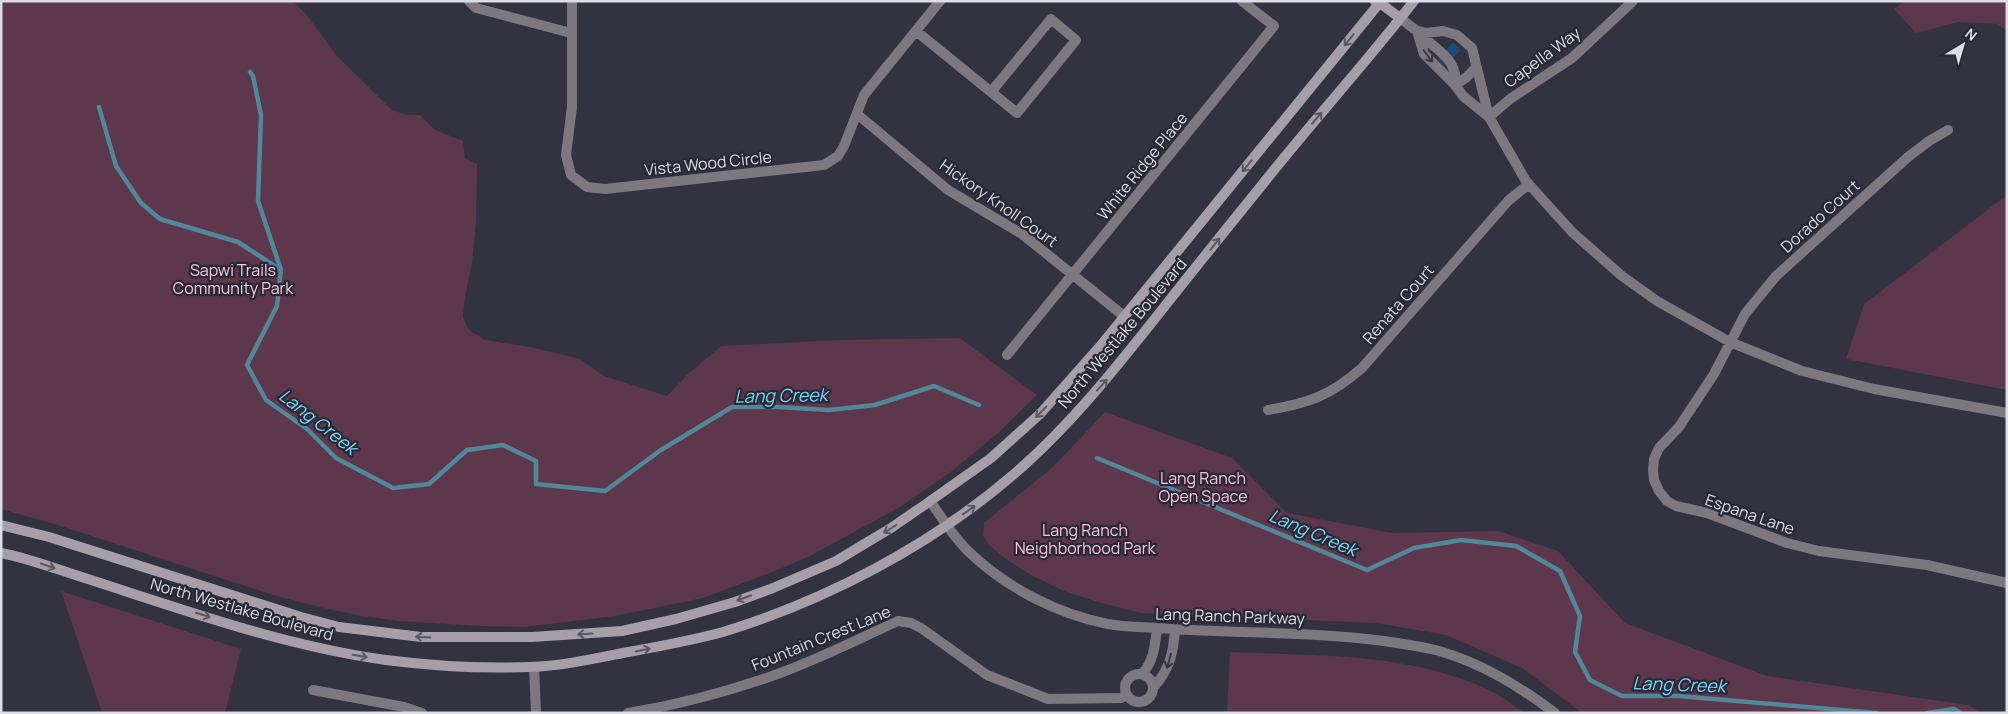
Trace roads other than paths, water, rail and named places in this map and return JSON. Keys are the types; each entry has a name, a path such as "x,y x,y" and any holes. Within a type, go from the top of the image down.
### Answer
{"main road":[{"name":"North Westlake Boulevard","path":"1,552 22,557 269,636 328,650 386,660 445,666 534,667 619,654 722,632 834,589 929,538 1014,473 1065,425 1111,375 1283,158 1414,1"},
{"name":"North Westlake Boulevard","path":"1,525 49,537 277,610 339,627 421,637 532,637 622,631 676,619 735,602 773,588 836,560 891,528 991,458 1040,414 1124,316 1379,2"},
{"path":"1379,2 1400,18"}],"street":[{"path":"469,1 476,8 571,33"},
{"name":"Vista Wood Circle","path":"572,1 572,107 566,155 571,176 588,186 605,189 824,165 838,156 844,146 864,95 940,1"},
{"name":"White Ridge Place","path":"1007,355 1274,26 1242,1"},
{"name":"Capella Way","path":"1489,116 1510,98 1572,58 1633,1"},
{"path":"1400,18 1417,32 1424,54 1455,85 1463,96 1489,116"},
{"path":"916,31 991,92 1017,113 1076,40 1051,19 991,92"},
{"path":"1417,32 1443,32 1457,35 1472,48 1489,116 1529,184 1572,232 1622,276 1657,301 1730,342 1802,371 1874,390 2007,413"},
{"path":"1455,85 1468,77 1476,67"},
{"name":"Hickory Knoll Court","path":"857,114 948,190 1022,234 1124,316"},
{"name":"Dorado Court","path":"1730,342 1745,314 1761,292 1776,276 1908,157 1929,141 1948,130"},
{"name":"Renata Court","path":"1268,410 1300,404 1327,394 1347,381 1362,368 1508,202 1529,184"},
{"name":"Espana Lane","path":"1730,342 1714,374 1679,427 1659,448 1654,459 1654,480 1659,492 1667,501 1676,506 1707,513 1786,543 1819,551 1926,565 2007,583"},
{"name":"Lang Ranch Parkway","path":"930,502 969,552 1008,583 1030,597 1084,618 1109,624 1175,630 1348,637 1439,651 1470,662 1499,676 1528,693 1555,713"},
{"name":"Fountain Crest Lane","path":"628,713 662,708 772,676 898,621 910,622 922,628 987,675 1048,699 1121,698 1127,695 1133,700 1142,701 1150,696 1153,688 1167,670 1175,630"},
{"path":"1142,674 1151,660 1156,628"},
{"path":"534,667 536,713"},
{"path":"1127,695 1125,690 1126,681 1133,675 1142,674 1150,680 1153,688"},
{"path":"313,690 404,707 422,713"}],"waterway":[{"name":"Lang Creek","path":"250,72 253,76 261,115 258,201 281,270 277,306 247,365 266,400 307,429 336,458 393,488 429,484 467,450 503,445 536,461 536,484 605,491 661,450 732,407 829,410 875,405 934,386 979,405"},
{"path":"99,107 116,166 141,203 160,219 238,242 281,270"},
{"name":"Lang Creek","path":"1097,458 1367,570 1414,548 1461,540 1516,546 1560,571 1580,616 1575,652 1590,680 1622,696 1679,696 1876,713"},
{"name":"Lang Creek","path":"1927,713 1954,709 1961,713"}],"park label":[{"name":"Sapwi Trails Community Park","path":"233,279"},
{"name":"Lang Ranch Open Space","path":"1203,487"},
{"name":"Lang Ranch Neighborhood Park","path":"1085,539"}]}
